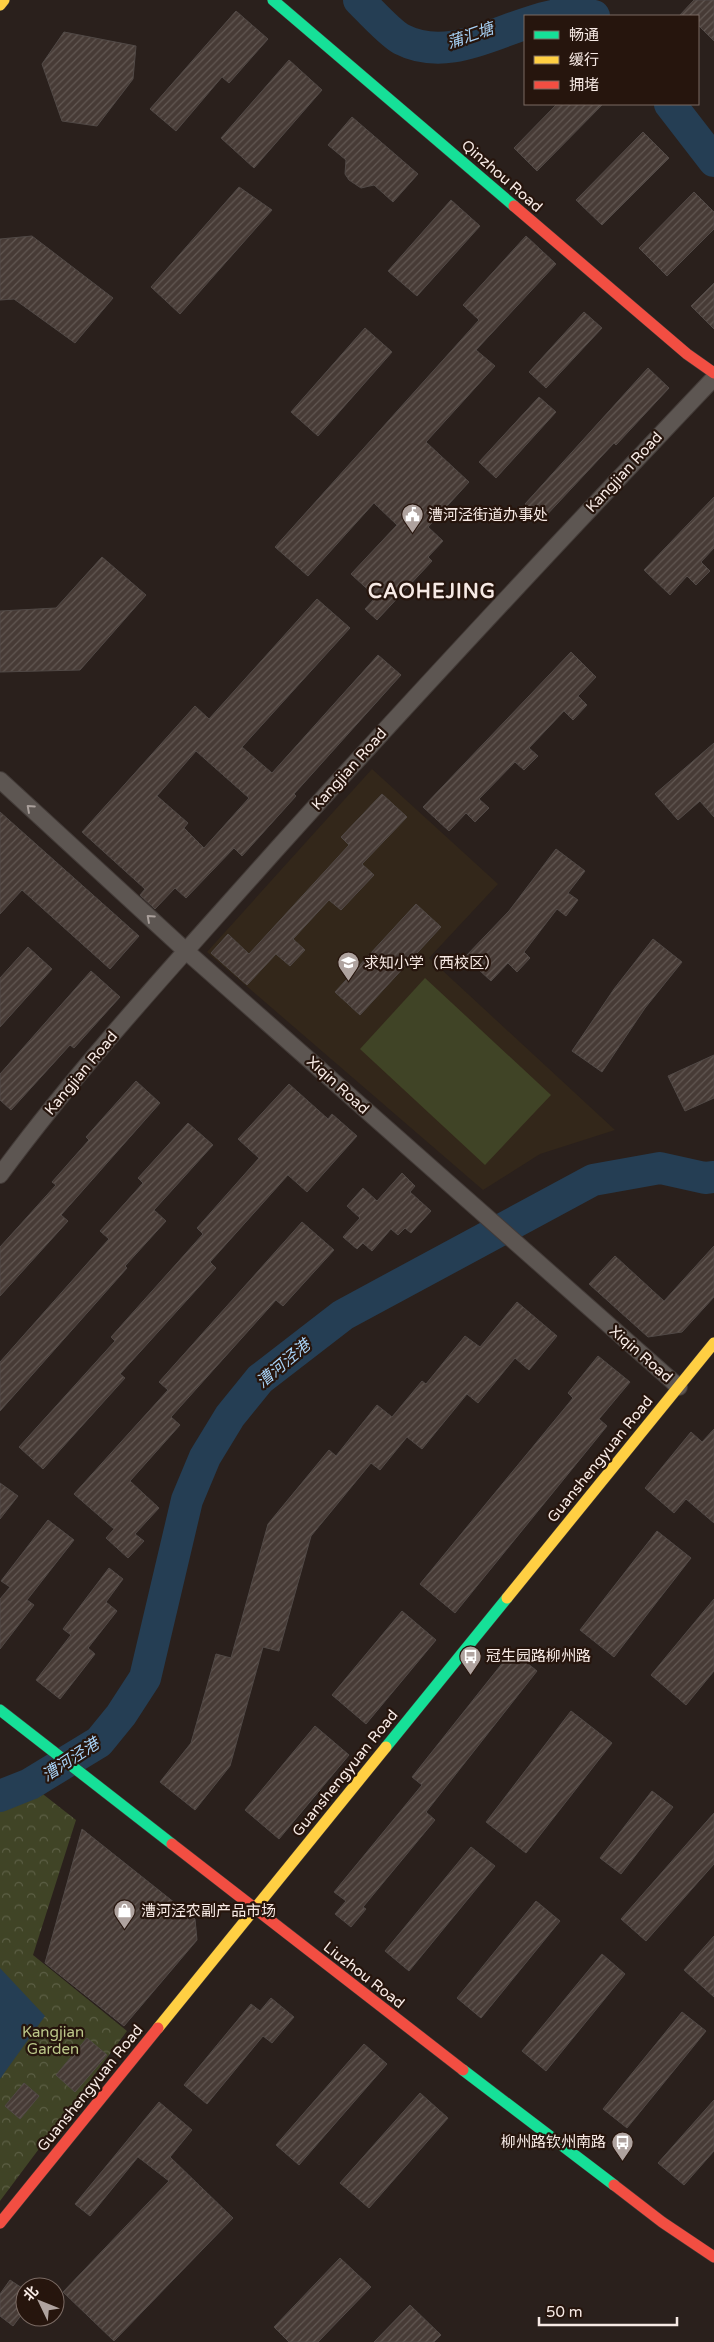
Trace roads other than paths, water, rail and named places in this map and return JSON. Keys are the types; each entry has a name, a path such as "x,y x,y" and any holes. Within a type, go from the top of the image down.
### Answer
{"street":[{"path":"0,5 4,0"},
{"name":"Qinzhou Road","path":"273,0 687,354 714,373"},
{"name":"Kangjian Road","path":"0,1175 100,1048 186,950 420,690 714,378"},
{"name":"Xiqin Road","path":"0,780 186,950 678,1387"},
{"name":"Guanshengyuan Road","path":"0,2223 714,1343"},
{"name":"Liuzhou Road","path":"0,1710 662,2222 714,2257"}],"water":[{"path":"0,1968 45,2016 0,2079"}],"waterway":[{"path":"359,0 396,36 425,47 449,47 473,42 524,24"},
{"path":"562,15 582,15"},
{"name":"蒲汇塘","path":"671,105 714,161"},
{"name":"漕河泾港","path":"0,1796 30,1784 99,1742 121,1715 145,1678 187,1500 205,1457 230,1416 260,1379 343,1315 593,1180 660,1168 705,1178 714,1177"}],"place":[{"name":"漕河泾街道办事处","path":"412,534"},
{"name":"求知小学（西校区）","path":"348,982"},
{"name":"冠生园路柳州路","path":"470,1675"},
{"name":"漕河泾农副产品市场","path":"125,1930"},
{"name":"柳州路钦州南路","path":"622,2161"}],"district":[{"name":"CAOHEJING","path":"432,591"}],"park label":[{"name":"Kangjian Garden","path":"53,2040"}]}
